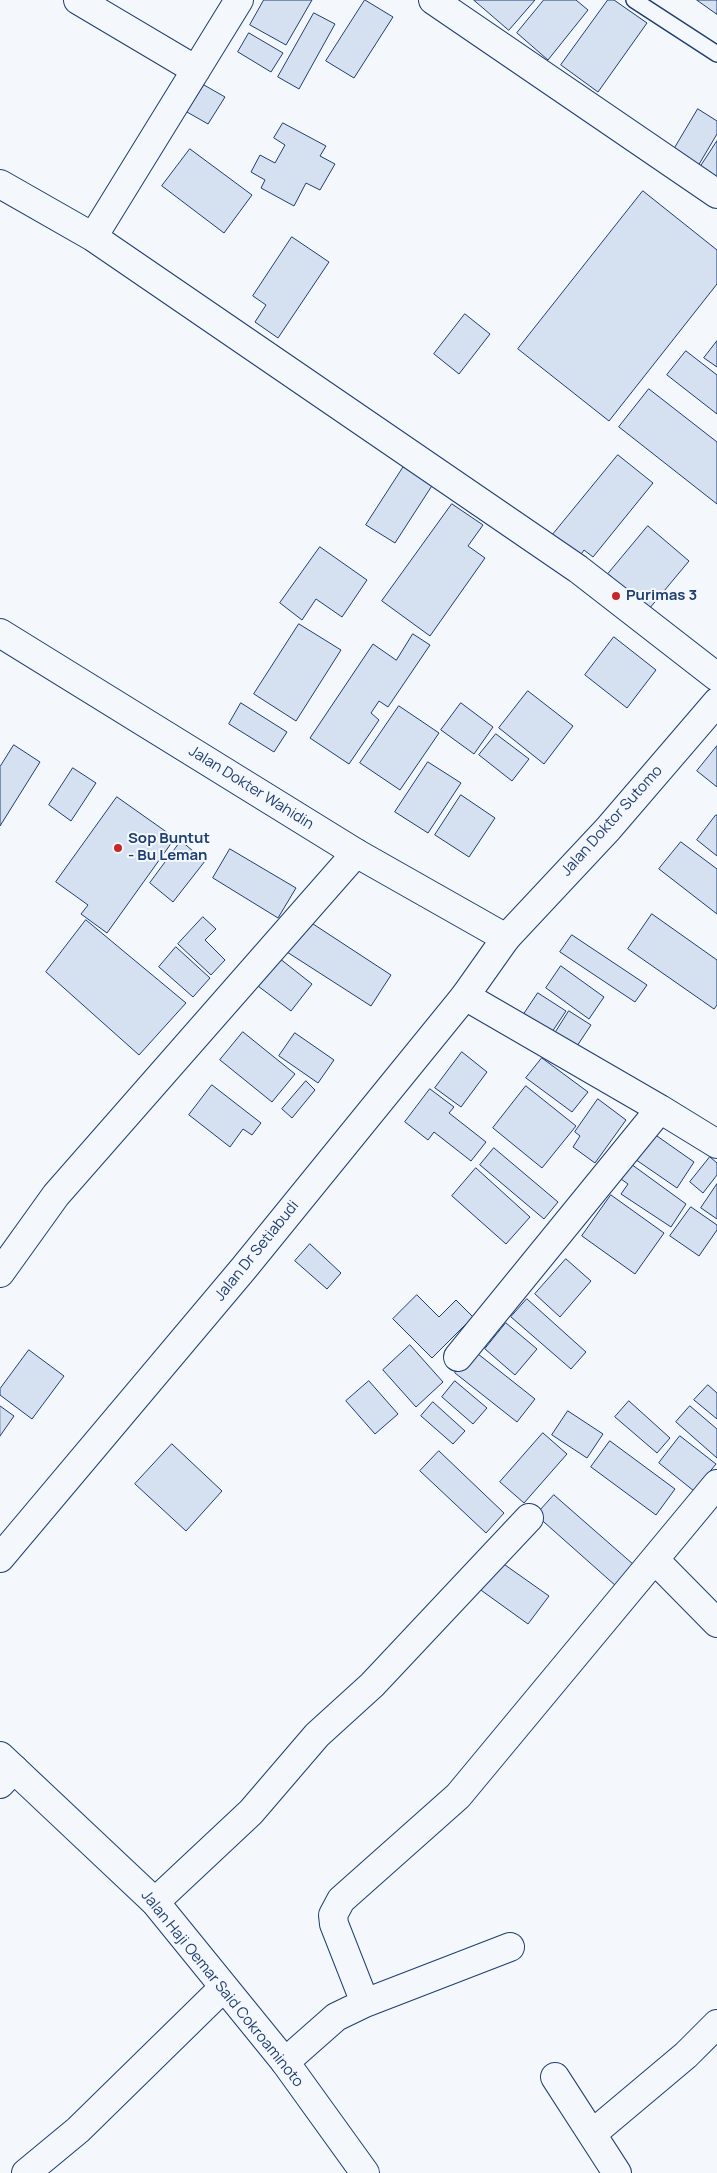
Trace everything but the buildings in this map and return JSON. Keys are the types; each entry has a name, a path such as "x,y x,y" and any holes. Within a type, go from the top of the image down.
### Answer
{"main road":[{"path":"78,0 196,70"},
{"path":"93,237 239,0"},
{"path":"433,0 717,194"},
{"path":"0,184 93,237 578,569 717,676"},
{"name":"Jalan Dokter Wahidin","path":"0,633 356,853 506,938"},
{"name":"Jalan Doktor Sutomo","path":"506,938 608,829 717,702"},
{"path":"0,1273 56,1195 356,853"},
{"name":"Jalan Dr Setiabudi","path":"0,1558 237,1275 465,996 506,938"},
{"path":"465,996 717,1144"},
{"path":"458,1357 660,1109"},
{"path":"365,2003 334,1924 333,1916 341,1900 458,1796 717,1484"},
{"path":"155,1902 251,1812 317,1735 372,1685 529,1518"},
{"path":"655,1560 717,1622"},
{"name":"Jalan Haji Oemar Said Cokroaminoto","path":"5,1770 155,1902 285,2062 365,2173"},
{"path":"285,2062 336,2017 365,2003 510,1947"},
{"path":"26,2173 78,2130 224,1988"},
{"path":"592,2134 686,2055 717,2024"},
{"path":"555,2077 617,2173"}],"lane":[{"path":"634,0 717,54"}],"place":[{"name":"Purimas 3","path":"616,596"},
{"name":"Sop Buntut - Bu Leman","path":"118,848"}]}
